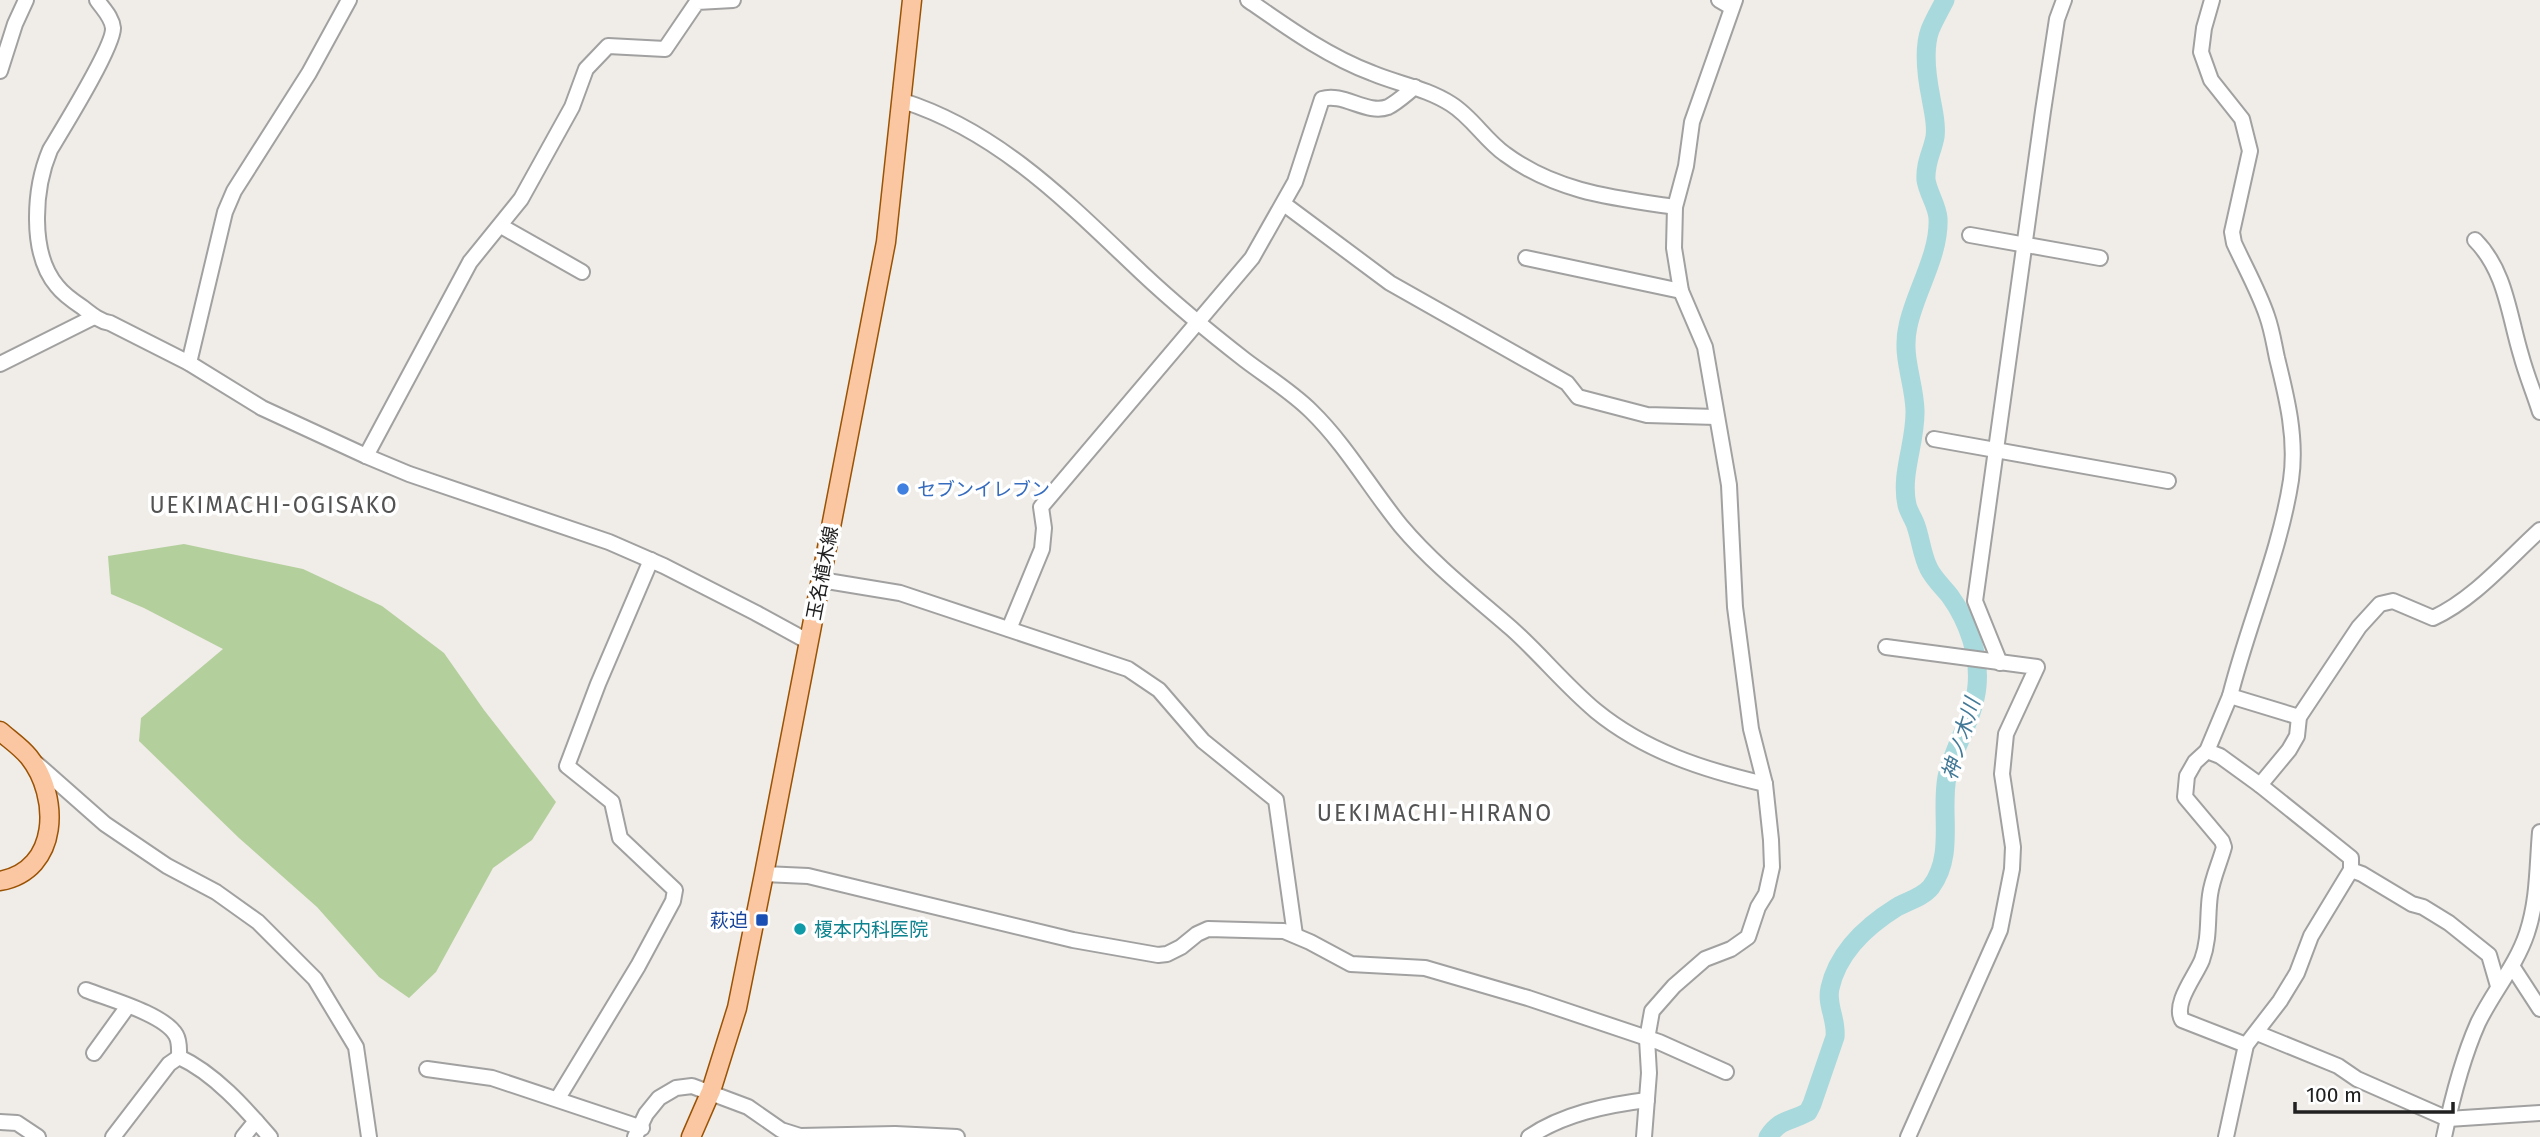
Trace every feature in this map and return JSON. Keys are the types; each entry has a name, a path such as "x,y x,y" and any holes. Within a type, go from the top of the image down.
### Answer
{"main road":[{"name":"玉名植木線","path":"691,1137 711,1091 737,1008 764,874 886,242 912,0"},
{"path":"0,731 29,756 42,782 52,817 48,839 37,859 23,872 0,881"}],"street":[{"path":"0,71 26,0"},
{"path":"97,0 111,19 113,33 50,150 38,194 38,238 47,270 62,291 94,317 189,363 262,408 410,474 567,527 651,560 757,612 809,642"},
{"path":"189,363 225,212 234,191 309,73 349,0"},
{"path":"366,456 470,262 521,199 572,107 586,69 608,46 665,49 696,2 733,0"},
{"path":"1248,0 1333,54 1371,73 1415,86 1452,104 1487,141 1531,172 1593,195 1675,207"},
{"path":"2000,663 1975,601 1994,450 2057,19 2064,0"},
{"path":"2212,0 2201,52 2211,80 2242,119 2250,151 2232,232 2234,243 2267,317 2288,402 2293,447 2286,507 2241,650 2230,696 2207,751 2195,762 2187,776 2185,797 2224,847 2210,894 2209,926 2202,958 2180,1004 2179,1014 2182,1020 2246,1045"},
{"path":"1644,1137 1647,1039 1653,1012 1674,986 1705,959 1748,937 1758,907 1766,894 1772,867 1772,840 1765,783 1751,729 1735,607 1729,485 1716,417 1715,396 1705,347 1681,291 1674,248 1675,207 1686,166 1692,122 1728,2"},
{"path":"1009,629 1042,549 1044,528 1041,507 1126,410 1252,258 1284,204 1298,172 1322,99 1331,96 1370,107 1386,108 1415,86"},
{"path":"903,101 937,112 968,128 1020,163 1052,188 1197,322 1310,409 1419,545 1597,712 1664,753 1717,772 1765,783"},
{"path":"1284,204 1390,283 1567,383 1578,397 1647,415 1716,417"},
{"path":"501,226 582,272"},
{"path":"1970,235 2100,258"},
{"path":"2475,240 2496,270 2510,306 2520,354 2540,412"},
{"path":"1526,258 1681,291"},
{"path":"0,364 94,317"},
{"path":"1934,439 2168,481"},
{"path":"2260,785 2289,750 2297,736 2299,717 2359,627 2380,604 2393,601 2433,618 2450,610 2540,530"},
{"path":"558,1098 638,966 673,901 674,890 620,838 612,802 567,766 598,684 651,560"},
{"path":"821,580 900,593 1128,670 1159,690 1203,741 1276,800 1295,935"},
{"path":"1886,648 2037,667 2006,734 2002,774 2013,847 2005,909 1995,942 1908,1137"},
{"path":"2230,696 2299,717"},
{"path":"2207,751 2220,756 2260,785 2351,858 2351,870 2311,936 2297,973 2280,1001 2246,1045 2226,1137"},
{"path":"29,756 105,824 157,860 216,892 258,922 315,979 356,1047 369,1137"},
{"path":"2444,1137 2467,1052 2479,1022 2498,986 2512,967 2526,936 2534,908 2540,832"},
{"path":"2351,870 2449,923 2489,955 2498,986"},
{"path":"764,874 808,876 1073,940 1158,955 1181,947 1197,934 1209,929 1284,931 1351,964 1425,968 1528,998 1676,1048 1726,1072"},
{"path":"2512,967 2540,1009"},
{"path":"86,990 128,1006 169,1027 176,1035 180,1047 179,1057 169,1064 113,1137"},
{"path":"94,1053 128,1006"},
{"path":"2256,1033 2338,1066 2357,1079 2448,1119 2540,1113"},
{"path":"179,1057 190,1062 208,1077 270,1137"},
{"path":"427,1069 492,1078 558,1098 638,1132 646,1114 659,1098 676,1088 692,1086 748,1107 781,1130 800,1136 895,1134 957,1137"},
{"path":"1529,1137 1546,1125 1572,1115 1619,1103 1647,1100"},
{"path":"243,1137 256,1121"},
{"path":"1,1124 17,1123 38,1137"}],"green space":[{"path":"184,544 303,569 382,606 444,653 484,710 556,802 532,840 493,868 436,972 409,998 379,977 317,907 239,838 139,741 141,718 223,649 111,594 108,556"}],"waterway":[{"name":"神ノ木川","path":"1768,1137 1782,1123 1808,1112 1812,1104 1835,1037 1829,1000 1830,988 1847,951 1875,922 1928,890 1938,875 1945,848 1947,777 1972,709 1977,686 1975,650 1967,627 1950,596 1933,576 1927,564 1905,493 1915,422 1906,337 1911,313 1938,232 1937,213 1926,180 1935,132 1926,55 1930,30 1945,0"}],"place":[{"name":"セブンイレブン","path":"903,489"},
{"name":"萩迫","path":"762,920"},
{"name":"榎本内科医院","path":"800,929"}],"district":[{"name":"UEKIMACHI-OGISAKO","path":"274,505"},
{"name":"UEKIMACHI-HIRANO","path":"1435,813"}]}
